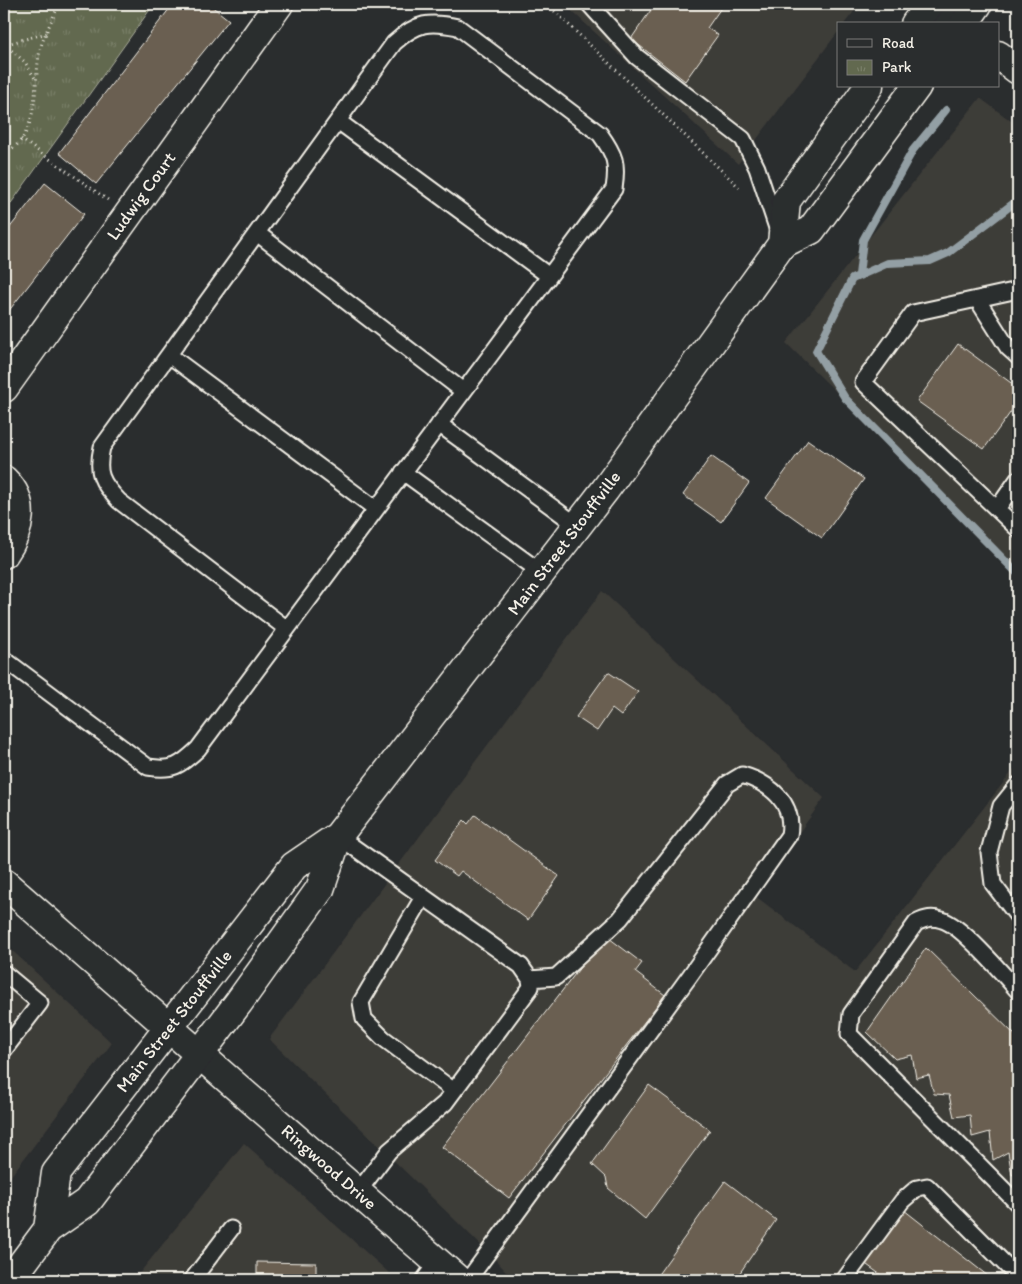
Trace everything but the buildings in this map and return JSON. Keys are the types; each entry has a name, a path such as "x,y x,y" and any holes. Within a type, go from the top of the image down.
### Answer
{"main road":[{"name":"Ludwig Court","path":"4,388 279,4"},
{"path":"916,22 930,4 952,22"},
{"path":"965,22 978,4"},
{"path":"1000,56 1018,70"},
{"path":"782,244 786,201 868,88"},
{"name":"Main Street Stouffville","path":"48,1229 56,1173 294,866 338,836 578,526 782,244 812,230 916,88"},
{"path":"4,480 18,503 16,532 4,554"},
{"name":"Main Street Stouffville","path":"10,1280 48,1229 87,1202 199,1054 320,889 338,836"},
{"name":"Ringwood Drive","path":"4,883 358,1192 431,1271 458,1280"}],"lane":[{"path":"589,4 637,57 742,139 757,168 782,244"},
{"path":"4,659 148,767 165,770 181,764 198,749 614,189 617,170 613,152 600,134 458,27 435,23 409,29 394,43 102,447 98,463 103,483 119,501 286,629"},
{"path":"338,121 549,276"},
{"path":"257,233 463,391"},
{"path":"1018,290 913,313 863,382 1018,529"},
{"path":"977,299 1008,348 1018,357"},
{"path":"168,355 376,509"},
{"path":"439,424 578,526"},
{"path":"403,472 542,573"},
{"path":"997,509 1018,479"},
{"path":"468,1280 684,985 789,835 792,821 788,806 768,788 753,778 742,775 727,784 620,919 556,976 530,979"},
{"path":"1018,784 1001,806 989,852 993,884 1018,917"},
{"path":"338,836 522,966 530,979 531,988 446,1103 388,1151 358,1192"},
{"path":"423,897 361,1002 364,1019 383,1038 454,1092"},
{"path":"1018,991 986,954 945,920 928,917 916,923 851,1014 849,1034 1018,1204"},
{"path":"4,973 40,1003 4,1050"},
{"path":"844,1280 902,1202 917,1188 927,1186 1018,1277"},
{"path":"192,1280 231,1229"}],"path":[{"path":"4,154 14,149 31,121 40,49 59,4"},
{"path":"547,4 745,192"},
{"path":"5,44 47,33"},
{"path":"5,44 25,62 36,80"},
{"path":"20,138 128,214"}],"shaded area":[{"path":"564,4 860,4 846,22 837,22 837,33 738,164"},
{"path":"980,98 1018,126 1018,569 786,343"},
{"path":"602,591 824,798 754,895 855,972 1018,764 1018,1280 514,1280 490,1254 269,1039"},
{"path":"4,943 112,1043 4,1185"},
{"path":"244,1143 397,1280 134,1280"}],"green space":[{"path":"4,4 154,4 4,213"}],"waterway":[{"path":"859,275 863,240 913,150 946,110"},
{"path":"1018,200 948,253 930,261 888,263 852,279 816,351 845,398 1018,574"}]}
